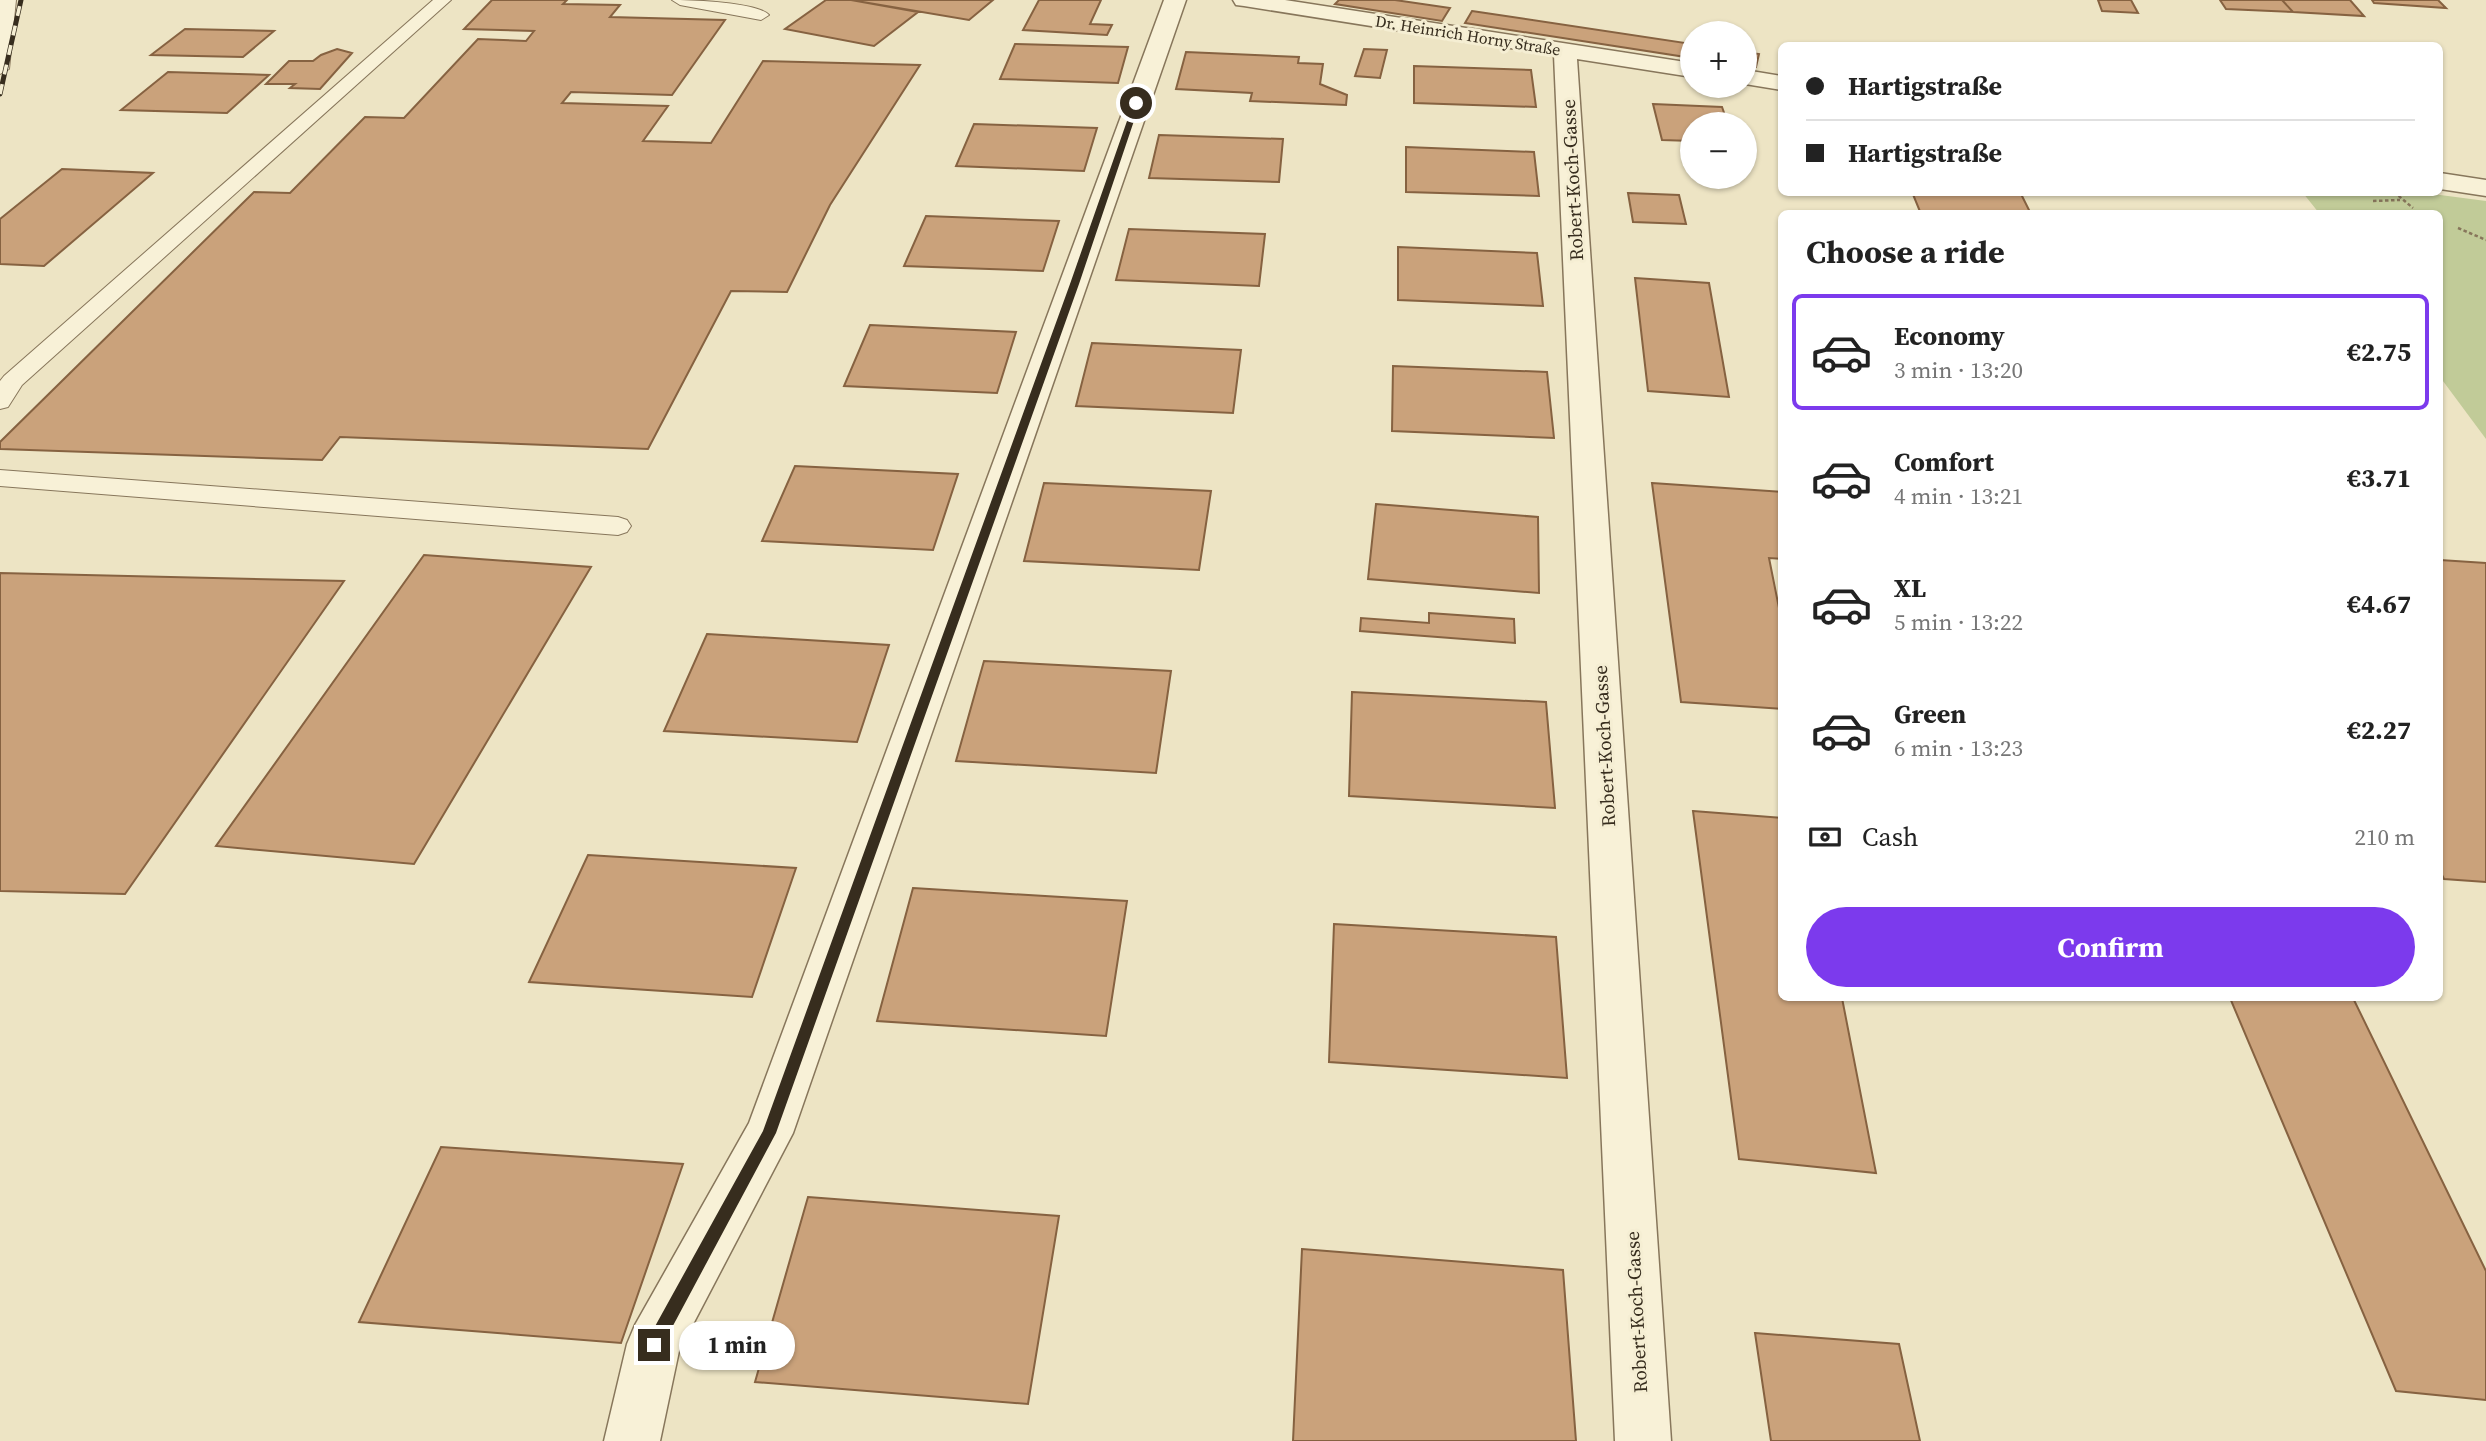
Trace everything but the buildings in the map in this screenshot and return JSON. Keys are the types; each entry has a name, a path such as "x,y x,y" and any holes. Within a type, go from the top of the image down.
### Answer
{"street":[{"path":"632,1441 654,1345 769,1133 1175,0"},
{"name":"Dr. Heinrich Horny Straße","path":"1244,0 1680,68"},
{"name":"Robert-Koch-Gasse","path":"1565,51 1643,1441"},
{"path":"1757,79 1778,82"},
{"path":"2443,181 2486,188"}],"lane":[{"path":"0,69 8,0"},
{"path":"0,402 12,381 443,0"},
{"path":"680,0 761,15"},
{"path":"0,478 618,526"}],"path":[{"path":"2397,196 2416,210"},
{"path":"2373,201 2400,200"},
{"path":"2451,225 2486,240"}],"green space":[{"path":"2443,195 2486,201 2486,439 2443,381 2443,210 2317,210 2305,196"}],"railway":[{"path":"0,94 21,0"}],"route":[{"path":"654,1345 769,1133 1074,284 1136,103"}]}
